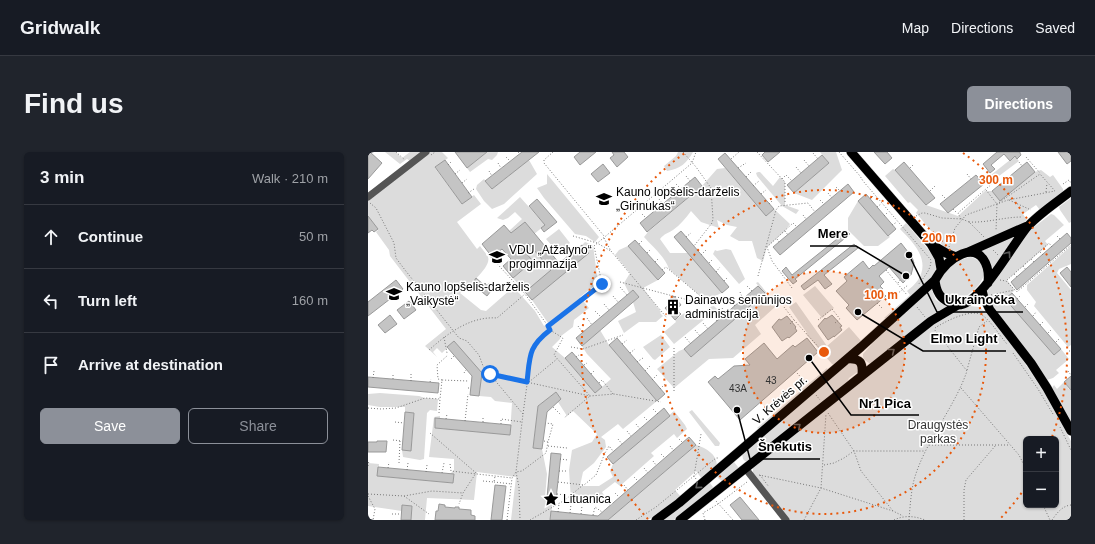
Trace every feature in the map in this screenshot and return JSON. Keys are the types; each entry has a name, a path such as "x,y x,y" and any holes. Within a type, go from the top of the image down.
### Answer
{"main road":[{"path":"851,152 931,244 939,258 941,269"},
{"path":"1071,191 1028,226 1002,262 987,289 984,298 990,310 1031,363 1071,431"},
{"path":"958,305 948,302 938,294 935,280 941,269 956,257 1028,226"},
{"path":"931,244 956,257"},
{"path":"967,252 979,255 984,259 988,269 987,289"},
{"name":"V. Krėvės pr.","path":"656,520 711,476 861,347 912,297 935,280"},
{"path":"680,520 929,322 987,289"},
{"path":"967,301 979,304 990,310"},
{"path":"861,347 861,355 863,359 868,364 874,366"},
{"path":"847,359 853,358 860,361 862,365 862,376"},
{"path":"735,454 745,468"},
{"path":"711,476 721,488"}],"street":[{"path":"368,197 422,154"},
{"path":"745,468 786,520"}],"path":[{"path":"396,152 407,161"},
{"path":"553,152 544,160 544,162 604,237 611,251 667,318"},
{"path":"683,152 711,188 712,223 694,246"},
{"path":"548,326 602,284 594,246 692,163 696,152"},
{"path":"731,159 739,152"},
{"path":"757,152 785,182 785,205"},
{"path":"813,152 818,159"},
{"path":"839,152 931,260 931,266 918,286"},
{"path":"506,157 510,162"},
{"path":"949,249 956,228 962,219 970,212 1008,200 1055,191 1026,157"},
{"path":"804,160 809,166"},
{"path":"448,165 452,161"},
{"path":"1019,162 1022,166"},
{"path":"498,163 502,168"},
{"path":"738,168 746,163"},
{"path":"910,168 914,164"},
{"path":"796,167 800,174"},
{"path":"455,174 460,170"},
{"path":"489,171 492,176"},
{"path":"746,177 751,172"},
{"path":"967,174 971,179"},
{"path":"997,204 1040,174"},
{"path":"782,179 786,175 792,181"},
{"path":"686,176 690,181"},
{"path":"462,183 467,179"},
{"path":"1063,184 1069,180 1071,183"},
{"path":"753,186 759,181"},
{"path":"958,213 994,182 997,186"},
{"path":"1046,193 1047,182"},
{"path":"676,184 681,189"},
{"path":"930,191 935,186"},
{"path":"836,187 840,191"},
{"path":"468,193 474,188"},
{"path":"761,194 766,190"},
{"path":"986,190 997,204 996,231"},
{"path":"668,192 672,196"},
{"path":"828,194 832,198"},
{"path":"870,199 874,194"},
{"path":"942,194 946,199"},
{"path":"659,198 664,204"},
{"path":"769,204 773,200"},
{"path":"820,200 824,204"},
{"path":"1008,200 1031,210"},
{"path":"758,276 776,210 779,206 808,203 815,212"},
{"path":"877,207 882,203"},
{"path":"368,205 370,204 376,208 394,242 396,258 458,338 467,341 478,355 482,366 523,414"},
{"path":"650,206 655,211"},
{"path":"953,209 962,219"},
{"path":"884,216 889,212"},
{"path":"911,221 922,213 942,218 962,219 969,222 989,243 1002,262"},
{"path":"642,214 646,218"},
{"path":"803,215 806,219"},
{"path":"969,222 982,222 1010,217 1022,217"},
{"path":"892,225 898,221"},
{"path":"767,247 794,223 797,227"},
{"path":"785,231 788,235"},
{"path":"686,237 691,233"},
{"path":"573,236 597,244 611,251"},
{"path":"1057,236 1060,239"},
{"path":"776,238 779,242"},
{"path":"639,244 643,240"},
{"path":"1006,281 1049,243 1052,247"},
{"path":"1000,280 1006,281 1017,292 1071,245"},
{"path":"767,247 772,261 792,288"},
{"path":"647,253 650,249"},
{"path":"701,255 706,250"},
{"path":"1040,251 1043,255"},
{"path":"489,255 524,294 550,330 563,338 554,355 590,396"},
{"path":"655,262 658,258"},
{"path":"709,263 713,259"},
{"path":"1031,259 1034,262"},
{"path":"1023,266 1026,270"},
{"path":"662,270 666,267 705,300"},
{"path":"716,272 720,268"},
{"path":"886,270 908,296 912,297 929,322"},
{"path":"724,281 728,277"},
{"path":"897,283 900,280"},
{"path":"620,282 692,301 735,298"},
{"path":"897,294 908,285"},
{"path":"747,286 752,291"},
{"path":"620,287 627,295"},
{"path":"987,289 1014,289"},
{"path":"740,292 743,299"},
{"path":"429,350 452,330 486,317 497,318 524,294"},
{"path":"1018,299 1021,294"},
{"path":"613,296 618,302"},
{"path":"730,301 734,306"},
{"path":"877,303 882,308"},
{"path":"1025,307 1029,303"},
{"path":"604,304 609,310"},
{"path":"784,307 823,352"},
{"path":"722,308 726,314"},
{"path":"818,320 832,310 840,319 835,323"},
{"path":"595,311 601,317"},
{"path":"1033,316 1036,312"},
{"path":"967,371 934,328 950,320 971,313 981,314 1007,344"},
{"path":"713,315 717,321"},
{"path":"586,318 592,325"},
{"path":"790,324 794,320"},
{"path":"909,520 914,480 925,451 961,388 979,326 988,321"},
{"path":"1040,325 1044,321"},
{"path":"703,323 708,329"},
{"path":"578,326 583,332"},
{"path":"520,520 519,487 516,472 532,348 541,337 550,330"},
{"path":"695,330 700,336"},
{"path":"1048,333 1051,330"},
{"path":"571,346 583,349 623,335"},
{"path":"444,337 445,350 447,353"},
{"path":"685,337 690,344"},
{"path":"1056,342 1059,339"},
{"path":"622,344 628,340"},
{"path":"674,346 674,391"},
{"path":"630,354 635,348"},
{"path":"1012,350 1038,389 1052,414"},
{"path":"448,355 437,365 438,379 468,381"},
{"path":"638,362 643,358"},
{"path":"528,383 557,359"},
{"path":"645,371 650,366"},
{"path":"373,378 374,371"},
{"path":"1068,371 1071,375"},
{"path":"392,379 393,373"},
{"path":"411,374 411,381"},
{"path":"490,374 590,396 614,394 661,402"},
{"path":"652,380 657,375"},
{"path":"439,413 442,380"},
{"path":"599,383 602,380 614,394"},
{"path":"660,388 665,384"},
{"path":"961,388 1011,445 1023,463"},
{"path":"465,421 468,394"},
{"path":"564,418 590,396"},
{"path":"368,408 396,408 425,398 440,399"},
{"path":"553,407 561,415"},
{"path":"654,409 658,414"},
{"path":"828,413 854,451 861,471 893,511"},
{"path":"446,419 447,414"},
{"path":"804,520 821,488 824,465 826,414"},
{"path":"644,417 648,421"},
{"path":"483,422 484,418"},
{"path":"501,424 502,419 522,423"},
{"path":"395,422 404,423"},
{"path":"507,520 512,478 516,472 522,471 546,453 553,424 546,423"},
{"path":"636,424 640,429"},
{"path":"1060,426 1071,450"},
{"path":"627,431 631,436"},
{"path":"430,433 476,473"},
{"path":"694,476 701,434"},
{"path":"679,438 683,443"},
{"path":"618,439 622,444"},
{"path":"392,440 401,441 399,462"},
{"path":"544,441 548,442"},
{"path":"929,445 1011,445"},
{"path":"964,520 964,490 966,480 996,445"},
{"path":"548,446 567,448"},
{"path":"530,520 559,503 584,484 596,474 604,453 609,446 613,451"},
{"path":"670,446 674,451"},
{"path":"824,465 839,461 854,451 925,451"},
{"path":"661,454 665,458"},
{"path":"636,520 656,507 716,458 719,458"},
{"path":"560,459 568,460"},
{"path":"368,466 369,460"},
{"path":"652,461 656,465"},
{"path":"388,468 389,462"},
{"path":"407,470 408,463"},
{"path":"442,473 444,463"},
{"path":"450,464 451,471 512,478"},
{"path":"426,472 427,465"},
{"path":"644,468 648,473"},
{"path":"559,471 567,471"},
{"path":"459,504 463,493 476,473"},
{"path":"759,475 821,488 893,511 903,516 918,517 925,520"},
{"path":"494,482 495,476"},
{"path":"634,477 638,481"},
{"path":"483,481 512,484"},
{"path":"705,520 703,513 718,504 748,481"},
{"path":"558,482 584,484"},
{"path":"624,485 628,490"},
{"path":"373,520 375,509 368,495 404,496 432,491 463,493"},
{"path":"615,493 619,497"},
{"path":"557,494 565,495"},
{"path":"404,496 429,514"},
{"path":"606,500 610,505"},
{"path":"558,512 559,503"},
{"path":"570,513 571,504"},
{"path":"718,504 733,520"},
{"path":"1045,508 1051,520 1062,509 1071,505"},
{"path":"581,514 582,506"},
{"path":"593,515 595,507 602,512"},
{"path":"392,514 401,514"},
{"path":"894,520 903,516"}],"green space":[{"path":"385,152 396,152 402,158 410,152 422,152 410,161 407,159 400,164"},
{"path":"430,152 442,152 448,158 435,168 462,204 474,195 481,204 457,222 477,249 480,246 488,257 488,261 483,271 460,293 481,310 486,311 511,289 511,284 535,311 544,326 548,323 532,300 588,253 582,245 585,242 593,245 598,283 580,297 589,308 574,320 573,327 561,336 552,347 565,358 595,393 611,379 587,354 582,346 600,330 609,345 657,401 623,429 618,424 601,437 605,440 606,447 594,463 583,472 580,486 599,486 613,477 610,471 613,464 674,411 687,429 677,438 674,434 651,453 654,456 620,486 615,482 602,492 605,497 602,504 586,504 571,500 569,470 572,450 592,442 597,434 573,411 567,416 558,402 561,399 556,392 538,406 533,448 542,449 547,474 545,498 553,501 550,520 511,520 516,477 477,472 474,500 427,498 425,520 411,520 412,506 402,505 402,511 368,506 368,463 379,464 378,476 453,483 454,474 450,474 454,470 454,459 429,457 434,417 440,416 440,419 435,418 435,428 510,434 512,403 495,401 491,397 479,396 481,373 454,341 442,353 437,348 433,352 437,357 425,346 446,329 390,256 389,250 376,232 378,230 370,219 368,219 368,201"},
{"path":"487,152 498,152 492,160 488,159 470,172 467,168"},
{"path":"678,152 693,152 683,165 676,169 667,171 664,166 676,156"},
{"path":"820,152 836,152 842,170 812,200 794,193 829,163"},
{"path":"1015,156 1019,161 995,179 991,175"},
{"path":"529,160 537,174 504,204 492,209 484,201 476,189 477,185 484,179 492,189"},
{"path":"725,168 766,216 774,209 790,224 785,231 767,247 763,261 757,258 752,241 739,241 730,236 737,227 727,225 717,220 719,228 701,222 691,211 678,226 663,236 660,239 670,253 688,253 722,293 705,300 669,269 662,256 644,237 702,186 717,169"},
{"path":"893,169 926,205 958,216 985,191 992,191 1000,200 1035,172 1041,170 1050,177 1053,175 1063,189 1063,192 1040,210 1036,205 1023,214 1027,220 1015,228 957,253 948,252 916,213 918,210 910,202 908,203 885,176"},
{"path":"760,172 773,186 780,177 785,182 785,205 799,210 796,214 782,206 757,176 756,173"},
{"path":"547,174 599,237 595,242 586,236 575,234 544,198 537,188 547,184"},
{"path":"520,197 545,225 521,245 509,231 522,219 515,212 503,220 497,218"},
{"path":"1071,198 1071,222 1069,223 1059,207"},
{"path":"858,201 890,237 878,246 864,246 848,230 848,218"},
{"path":"1051,214 1064,225 1045,241 1048,245 1007,280 1015,290 1005,299 1054,355 1061,349 1069,359 1056,370 1059,373 1053,378 1047,380 993,308 986,292 1029,231"},
{"path":"906,223 936,259 937,264 932,277 927,283 888,319 884,318 910,295 907,291 918,280 921,273 922,265 919,252 900,229"},
{"path":"559,229 570,243 558,253 546,239"},
{"path":"1019,233 993,268 987,256 977,251"},
{"path":"528,243 549,268 553,269 525,292 513,278 533,261 522,249"},
{"path":"628,246 658,280 643,288 663,316 656,322 639,322 624,333 618,321 636,312 633,302 639,297 633,290 629,293 624,283 630,273 615,255 619,250"},
{"path":"1071,246 1071,264 1059,269 1057,273 1071,290 1071,345 1068,347 1034,306 1036,302 1027,290 1027,285"},
{"path":"715,250 731,250 745,279 739,284 713,254"},
{"path":"971,257 978,260 984,269 984,274 979,284 964,298 953,300 944,296 940,286 943,274 951,266"},
{"path":"758,282 776,304 776,306 755,325 761,334 733,358 709,359 674,388 657,369 679,351 684,349 691,357 764,293 756,283"},
{"path":"815,286 834,308 822,318 803,295"},
{"path":"931,288 936,300 947,307 931,316 871,364 865,360 863,354 874,340"},
{"path":"796,302 827,346 849,327 862,342 835,365 832,364 806,334 807,333 789,307"},
{"path":"714,306 717,309 674,344 664,332 676,322 675,320 687,311 698,320 706,315 709,308"},
{"name":"Draugystės parkas","path":"970,306 979,307 988,314 1018,353 1046,395 1071,441 1071,520 789,520 753,474 753,468 939,319 962,308"},
{"path":"661,335 670,347 655,360 643,347"},
{"path":"849,360 858,362 859,371 849,378 846,384 748,461 743,459 742,454"},
{"path":"827,368 828,371 760,429 757,428"},
{"path":"1064,382 1069,389 1071,388 1071,422 1052,388 1054,385 1057,389"},
{"path":"380,393 438,399 437,411 430,410 427,413 424,459 420,460 403,457 402,450 411,450 414,413 405,412 405,407 380,407 368,405 368,394"},
{"path":"692,410 720,443 719,446 715,446 689,412"},
{"path":"696,445 704,448 713,455 717,462 717,466 702,479 696,471 675,490 681,497 648,520 608,520"},
{"path":"734,462 738,467 737,470 722,481 718,478 717,476"},
{"path":"710,483 713,487 709,493 674,520 660,520"}],"building":[{"path":"368,152 370,152 382,163 368,179"},
{"path":"455,152 487,152 467,168"},
{"path":"522,152 539,152 492,189 485,181"},
{"path":"580,152 596,152 580,165 574,157"},
{"path":"612,152 624,152 628,157 617,167 610,158 614,155"},
{"path":"765,152 780,152 768,162 762,155"},
{"path":"874,152 887,152 892,158 885,164"},
{"path":"997,152 1020,152 1021,155 1017,159 1015,156 1010,161 1004,154 991,165 995,169 990,173 983,164"},
{"path":"1058,152 1071,152 1071,161 1067,164"},
{"path":"725,153 774,209 766,216 718,159"},
{"path":"822,155 829,163 794,193 787,185"},
{"path":"445,160 472,197 462,204 435,167"},
{"path":"904,162 935,198 926,205 895,170"},
{"path":"1027,162 1035,172 1000,201 992,191"},
{"path":"603,164 610,173 598,182 591,174"},
{"path":"976,175 984,184 948,213 940,204"},
{"path":"695,177 702,186 647,232 640,223"},
{"path":"848,184 854,192 780,255 773,247"},
{"path":"866,194 896,229 888,236 858,201"},
{"path":"537,199 557,222 544,232 541,228 545,225 529,206"},
{"path":"368,216 378,229 374,232 372,230 368,233"},
{"path":"525,222 559,263 582,245 589,253 532,300 525,292 551,270 528,243 522,249 533,261 513,278 503,266 511,259 502,249 492,257 482,244 504,225 511,233"},
{"path":"681,231 729,287 722,293 674,237"},
{"path":"847,231 850,234 795,279 797,281 793,284 782,271 786,267 792,275"},
{"path":"1067,233 1071,238 1071,243 1017,290 1011,282"},
{"path":"635,240 665,273 658,280 628,246"},
{"path":"901,243 912,257 914,263 911,275 903,283 889,267 879,276 884,282 880,286 883,289 881,291 886,296 857,320 846,308 849,305 836,291 847,281 844,277 863,261 869,269"},
{"path":"854,244 858,248 824,275 832,284 825,289 818,280 804,290 801,286"},
{"path":"1067,267 1071,272 1071,287 1060,273"},
{"path":"476,278 484,285 485,283 487,286 489,283 494,287 487,296 472,284"},
{"path":"396,280 403,289 368,316 368,302"},
{"path":"758,286 765,293 691,357 684,349"},
{"path":"633,290 639,297 582,346 576,338"},
{"path":"1012,293 1061,349 1054,355 1005,299"},
{"name":"Dainavos seniūnijos administracija","path":"674,296 681,305 676,309 681,314 675,320 665,308 672,302 669,300"},
{"path":"409,301 416,310 404,319 397,310"},
{"path":"390,315 397,324 385,333 378,325"},
{"path":"832,315 842,326 840,327 842,330 828,340 818,326 825,318 826,319"},
{"path":"787,316 796,327 795,328 797,331 789,338 788,337 782,341 772,327 779,319 781,320"},
{"path":"617,338 665,394 657,401 609,345"},
{"path":"807,338 818,352 740,420 708,382 715,376 718,379 734,366 750,365 745,359 764,343 777,359 793,345 795,347"},
{"path":"454,341 482,373 479,396 470,395 472,376 447,347"},
{"path":"572,352 602,387 595,393 565,358"},
{"path":"1071,376 1071,390 1064,382"},
{"path":"368,377 439,383 438,393 368,387"},
{"path":"556,392 561,399 547,412 542,449 533,448 538,406"},
{"path":"664,408 670,416 613,464 607,457"},
{"path":"405,412 414,413 411,451 402,450"},
{"path":"435,418 511,425 510,435 435,428"},
{"path":"689,437 696,445 608,520 550,520 551,511 598,516"},
{"path":"387,441 386,452 368,452 368,442"},
{"path":"551,453 561,454 556,499 547,498"},
{"path":"378,467 454,474 453,483 377,476"},
{"path":"495,485 506,486 502,520 491,520"},
{"path":"740,497 759,520 742,520 730,505"},
{"path":"439,504 445,505 445,507 459,507 459,509 471,510 471,515 475,516 475,520 435,520 436,511 438,511"},
{"path":"402,505 412,506 411,520 401,520"}],"place":[{"name":"Kauno lopšelis-darželis „Girinukas“","path":"604,199"},
{"name":"Ukrainočka","path":"909,255"},
{"name":"VDU „Atžalyno“ progimnazija","path":"497,257"},
{"name":"Mere","path":"906,276"},
{"name":"Kauno lopšelis-darželis „Vaikystė“","path":"394,294"},
{"name":"Dainavos seniūnijos administracija","path":"673,307"},
{"name":"Elmo Light","path":"858,312"},
{"name":"Nr1 Pica","path":"809,358"},
{"name":"Šnekutis","path":"737,410"},
{"name":"Lituanica","path":"551,499"}],"route":[{"path":"490,374 527,382 532,348 541,337 550,330 548,326 602,284"}]}
